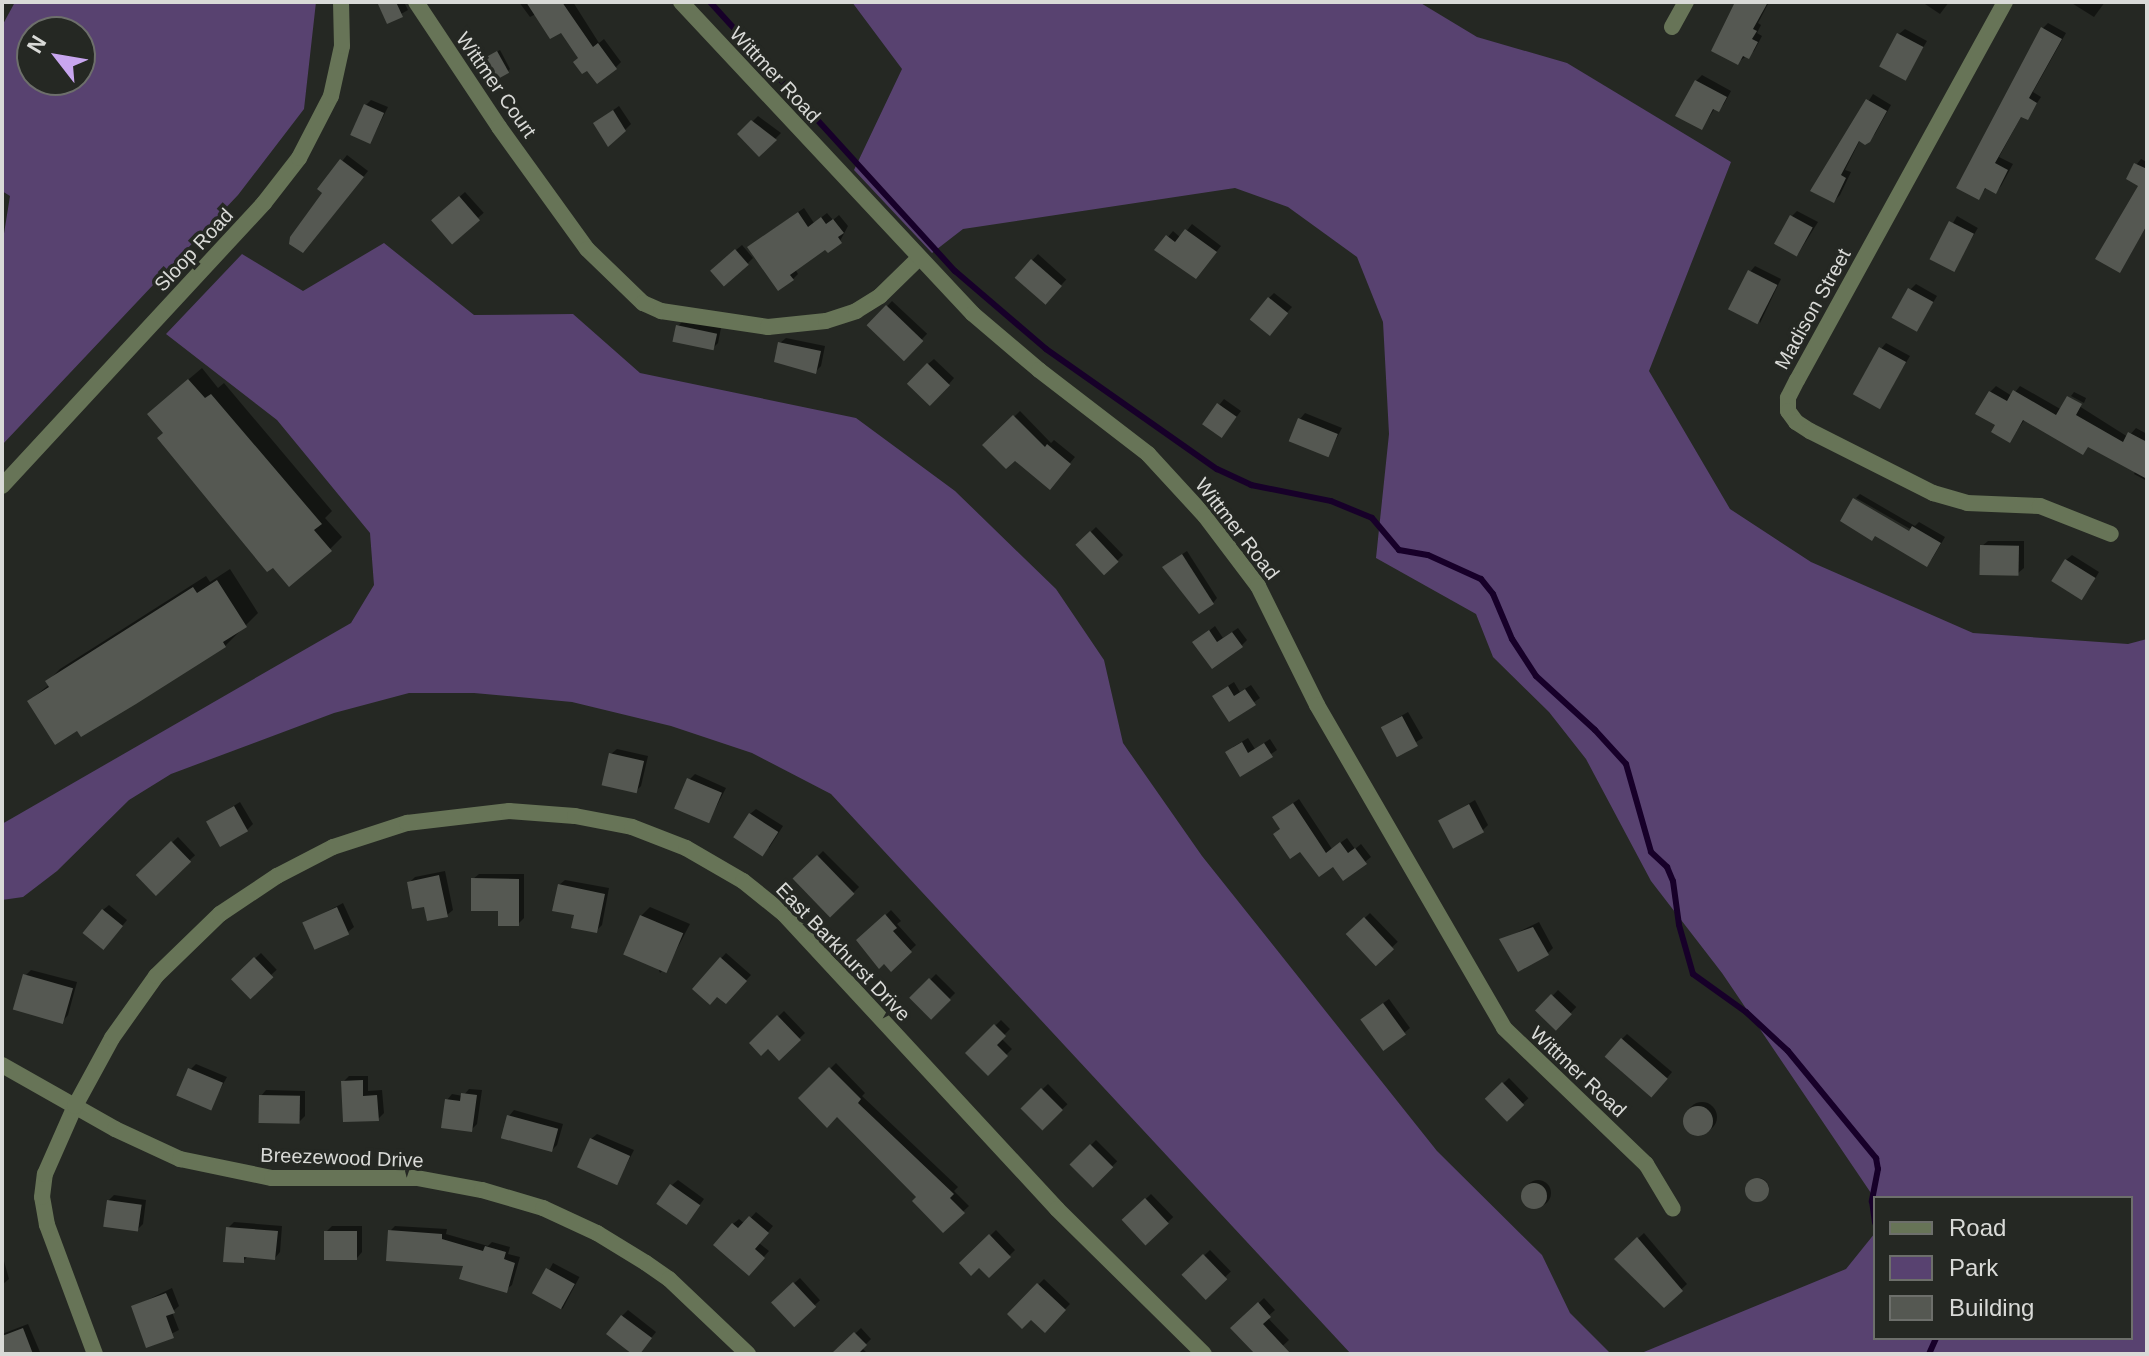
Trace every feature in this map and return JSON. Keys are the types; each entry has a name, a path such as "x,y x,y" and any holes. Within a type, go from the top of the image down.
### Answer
{"street":[{"name":"Sloop Road","path":"2,486 264,203 299,158 331,96 342,46 341,2"},
{"name":"Wittmer Court","path":"416,2 499,127 605,270 643,303 661,311 768,327 826,321 856,311 880,296 919,258"},
{"name":"Wittmer Road","path":"681,2 919,258 1007,345 1148,454 1220,534 1258,586 1317,705 1504,1028 1646,1164 1673,1209"},
{"path":"1672,27 1686,2"},
{"name":"Madison Street","path":"2005,2 1797,380 1788,398 1788,411 1796,422 1810,431 1933,493 1967,503 2040,506 2111,534"},
{"name":"East Barkhurst Drive","path":"95,1354 47,1225 42,1197 52,1152 112,1038 176,954 247,894 305,861 371,833 441,817 509,811 607,821 686,848 743,881 784,914 1057,1209 1204,1354"},
{"name":"Breezewood Drive","path":"2,1065 152,1148 180,1159 272,1178 417,1178 482,1190 543,1208 597,1233 669,1279 748,1354"}],"green space":[{"path":"15,2 316,2 304,109 238,195 2,445 2,246 10,196 2,191 2,26"},
{"path":"852,2 1419,2 1477,37 1567,63 1731,162 1649,371 1730,509 1811,562 1973,633 2128,644 2147,639 2147,1354 1639,1354 1846,1269 1873,1235 1873,1340 2133,1340 2133,1196 1873,1196 1722,973 1651,881 1586,759 1549,712 1493,657 1476,614 1376,558 1389,434 1383,322 1357,257 1288,207 1235,188 963,229 932,253 854,170 902,69"},
{"path":"384,243 474,315 573,314 640,373 856,418 955,491 1056,589 1104,660 1123,743 1202,856 1437,1151 1542,1255 1570,1313 1611,1354 1351,1354 831,794 752,753 671,726 572,702 474,693 409,693 334,713 171,774 129,800 57,871 23,897 2,900 2,824 351,623 374,585 370,533 277,420 166,334 242,254 303,291"}],"building":[{"path":"377,2 396,2 403,17 387,24"},
{"path":"526,2 562,2 593,47 598,43 617,69 597,84 587,71 582,74 573,62 578,58 561,33 550,39"},
{"path":"1735,2 1768,2 1753,29 1757,31 1752,39 1758,42 1749,59 1743,56 1738,65 1711,51"},
{"path":"2041,27 2062,39 2029,98 2037,103 2028,120 2021,117 1995,163 2008,170 1996,194 1985,188 1979,200 1956,188"},
{"path":"1897,33 1923,47 1906,81 1879,67"},
{"path":"497,51 509,73 494,81 482,59"},
{"path":"1695,80 1727,97 1719,112 1713,109 1702,130 1675,116"},
{"path":"1866,99 1887,111 1870,142 1865,145 1859,141 1841,175 1846,178 1834,203 1810,191"},
{"path":"364,104 384,113 370,144 350,135"},
{"path":"613,110 626,131 608,147 593,123"},
{"path":"751,120 777,140 759,157 737,134"},
{"path":"340,159 364,177 303,253 289,244 290,237 322,193 317,189"},
{"path":"2134,163 2147,169 2147,225 2120,273 2095,259 2138,186 2126,179"},
{"path":"459,196 480,220 452,244 431,220"},
{"path":"798,212 808,227 821,217 826,224 833,219 844,233 838,237 842,243 828,253 825,250 790,275 794,280 778,291 747,247"},
{"path":"1790,215 1813,228 1797,256 1774,244"},
{"path":"1949,221 1974,234 1954,272 1929,259"},
{"path":"1185,229 1217,252 1196,279 1154,250 1166,235 1175,242"},
{"path":"735,249 749,265 724,286 710,271"},
{"path":"1031,259 1062,286 1046,305 1015,278"},
{"path":"1748,270 1777,285 1757,324 1728,309"},
{"path":"1908,288 1933,302 1917,332 1892,318"},
{"path":"1268,297 1288,313 1270,336 1250,320"},
{"path":"886,305 923,341 904,361 867,325"},
{"path":"676,325 717,334 714,350 672,342"},
{"path":"778,342 821,351 816,374 774,362"},
{"path":"1879,347 1906,362 1880,409 1853,394"},
{"path":"927,363 950,385 930,406 907,384"},
{"path":"188,379 205,398 211,394 322,524 314,530 332,551 289,587 273,568 267,572 157,438 163,433 147,414"},
{"path":"2013,390 2056,415 2067,396 2082,404 2076,415 2123,442 2128,432 2147,442 2147,479 2088,447 2083,455 2023,420 2010,443 1991,432 1995,425 1975,414 1989,391 2007,401"},
{"path":"1217,403 1237,417 1222,438 1202,424"},
{"path":"1013,415 1045,447 1047,444 1071,464 1050,490 1015,461 1006,469 982,445"},
{"path":"1298,418 1338,434 1329,457 1289,441"},
{"path":"1853,498 1909,531 1912,526 1941,543 1927,567 1875,536 1872,541 1840,521"},
{"path":"1090,531 1119,562 1104,575 1075,545"},
{"path":"1980,545 2019,546 2018,576 1979,575"},
{"path":"1182,554 1214,604 1199,614 1162,567"},
{"path":"2065,559 2096,578 2082,600 2051,581"},
{"path":"217,580 247,627 223,642 226,647 136,704 81,737 77,731 55,745 27,701 49,687 45,681 193,587 197,593"},
{"path":"1209,630 1217,642 1232,632 1243,647 1212,669 1192,642"},
{"path":"1228,686 1234,696 1245,689 1256,705 1229,722 1212,696"},
{"path":"1402,716 1418,746 1397,757 1381,727"},
{"path":"1242,742 1248,753 1264,743 1273,757 1240,777 1225,752"},
{"path":"609,753 644,761 637,793 602,785"},
{"path":"687,778 722,793 709,823 674,808"},
{"path":"1293,803 1326,853 1340,842 1348,853 1355,848 1367,864 1343,881 1333,867 1319,877 1300,852 1290,859 1273,834 1280,829 1272,817"},
{"path":"1469,804 1484,832 1453,849 1438,820"},
{"path":"234,806 248,831 220,847 206,822"},
{"path":"749,813 778,832 763,856 733,837"},
{"path":"171,841 191,862 156,896 136,875"},
{"path":"817,855 855,894 830,917 793,879"},
{"path":"439,875 448,917 427,921 424,907 412,909 407,882"},
{"path":"471,878 519,879 519,926 498,926 498,911 471,911"},
{"path":"558,884 605,894 597,933 571,928 574,915 552,911"},
{"path":"337,907 349,934 314,950 302,922"},
{"path":"102,909 123,926 103,950 82,933"},
{"path":"885,914 897,928 893,931 912,952 891,972 884,964 879,969 856,940"},
{"path":"640,915 683,933 666,973 623,955"},
{"path":"1364,917 1394,949 1376,966 1346,934"},
{"path":"1533,927 1549,955 1518,972 1499,939"},
{"path":"254,957 273,977 250,999 231,979"},
{"path":"720,957 747,981 726,1004 717,997 710,1005 692,989"},
{"path":"23,974 73,988 63,1024 13,1010"},
{"path":"929,978 951,1000 931,1020 909,998"},
{"path":"1551,994 1572,1014 1556,1031 1535,1011"},
{"path":"1383,1003 1406,1035 1383,1051 1360,1019"},
{"path":"777,1015 801,1040 779,1061 768,1049 761,1056 749,1043"},
{"path":"994,1024 1006,1036 997,1045 1008,1056 988,1076 965,1053"},
{"path":"1621,1038 1668,1079 1651,1098 1605,1057"},
{"path":"829,1067 861,1099 858,1103 954,1194 950,1198 965,1213 943,1233 912,1201 916,1197 837,1117 827,1128 798,1098"},
{"path":"188,1068 223,1083 211,1110 176,1096"},
{"path":"363,1080 363,1096 377,1095 379,1121 343,1122 341,1081"},
{"path":"1502,1082 1524,1105 1507,1122 1485,1099"},
{"path":"1041,1088 1063,1110 1042,1130 1020,1109"},
{"path":"461,1093 477,1095 472,1132 441,1128 445,1099 460,1101"},
{"path":"259,1095 300,1096 300,1124 259,1123"},
{"path":"1698,1106 1704,1107 1712,1115 1712,1127 1704,1135 1698,1136 1692,1135 1684,1127 1683,1121 1684,1115 1692,1107"},
{"path":"507,1115 558,1129 552,1152 501,1138"},
{"path":"590,1138 630,1156 617,1185 577,1167"},
{"path":"1090,1144 1113,1167 1093,1188 1069,1165"},
{"path":"1757,1178 1768,1185 1769,1190 1762,1201 1757,1202 1746,1195 1745,1190 1752,1179"},
{"path":"1534,1183 1543,1187 1547,1196 1543,1205 1534,1209 1525,1205 1521,1196 1525,1187"},
{"path":"670,1184 700,1205 687,1225 656,1204"},
{"path":"1145,1198 1169,1224 1145,1245 1122,1220"},
{"path":"107,1200 142,1205 138,1232 103,1227"},
{"path":"749,1216 769,1233 755,1249 765,1258 749,1276 713,1245 732,1223 738,1228"},
{"path":"226,1227 278,1231 275,1260 244,1257 244,1263 223,1262"},
{"path":"388,1230 442,1234 442,1239 483,1251 485,1246 506,1252 504,1259 515,1263 507,1293 459,1279 463,1266 386,1261"},
{"path":"324,1231 357,1231 357,1260 324,1260"},
{"path":"989,1234 1011,1257 989,1278 979,1268 971,1276 959,1263"},
{"path":"1637,1237 1683,1291 1664,1308 1614,1259"},
{"path":"1203,1254 1227,1279 1206,1300 1181,1275"},
{"path":"546,1268 575,1284 561,1309 532,1293"},
{"path":"793,1282 816,1307 794,1327 771,1302"},
{"path":"1037,1283 1066,1310 1045,1333 1031,1320 1022,1329 1007,1314"},
{"path":"166,1293 175,1313 166,1316 174,1338 146,1348 131,1306"},
{"path":"1258,1302 1271,1317 1263,1324 1291,1354 1255,1354 1230,1328"},
{"path":"621,1315 652,1338 640,1354 632,1354 606,1334"},
{"path":"23,1328 33,1354 2,1354 2,1336"},
{"path":"854,1332 867,1345 858,1354 831,1354"}],"waterway":[{"path":"710,2 955,271 1046,349 1217,469 1251,485 1331,501 1372,518 1399,550 1428,555 1481,579 1493,594 1512,639 1536,676 1595,730 1626,764 1651,852 1667,867 1673,881 1679,925 1693,974 1746,1012 1788,1051 1876,1158 1878,1169 1873,1208"},
{"path":"1929,1354 1935,1340"}]}
